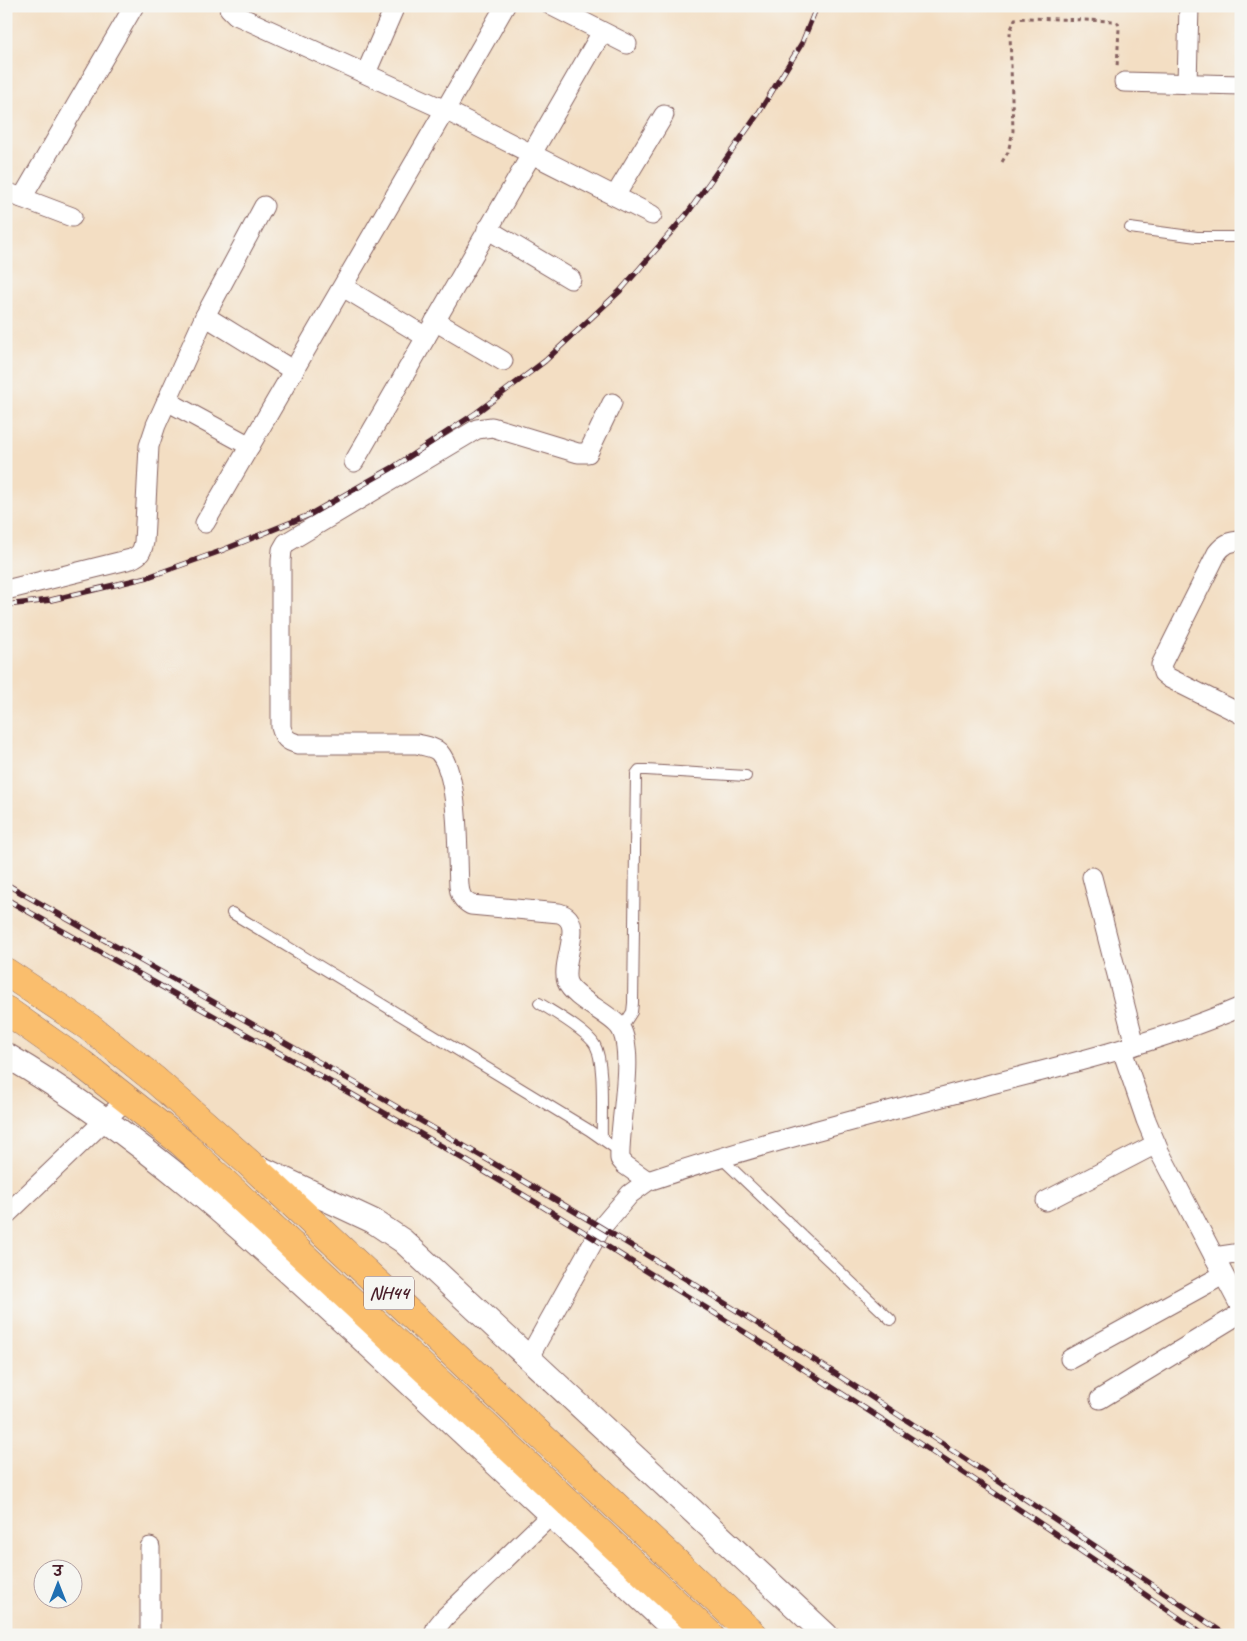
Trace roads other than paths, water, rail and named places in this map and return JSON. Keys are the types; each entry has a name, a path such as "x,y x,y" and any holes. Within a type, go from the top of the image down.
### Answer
{"highway":[{"name":"NH44","path":"6,972 89,1027 156,1080 249,1163 754,1635"},
{"name":"NH44","path":"6,1010 81,1063 181,1142 710,1635"}],"street":[{"path":"72,217 14,195 134,6"},
{"path":"229,6 236,15 445,110 652,215"},
{"path":"205,523 505,6"},
{"path":"552,6 627,44"},
{"path":"1187,84 1189,6"},
{"path":"366,73 392,7"},
{"path":"354,462 602,32"},
{"path":"1124,82 1241,85"},
{"path":"615,196 664,115"},
{"path":"6,590 131,559 139,555 143,550 148,446 205,316 264,206"},
{"path":"487,230 571,279"},
{"path":"343,287 430,329 503,361"},
{"path":"205,316 294,372"},
{"path":"167,401 250,446"},
{"path":"612,403 588,453 578,453 492,427 477,429 286,543 282,550 281,561 281,727 284,736 289,741 298,744 417,744 430,747 438,752 450,772 454,791 460,895 465,902 471,905 559,913 567,916 571,921 572,929 566,972 567,982 572,989 614,1020 621,1029 627,1057 619,1151 620,1159 624,1165 648,1181"},
{"path":"1241,541 1231,541 1217,553 1161,665 1163,673 1169,678 1241,714"},
{"path":"1092,877 1128,1048 1156,1144 1239,1304 1100,1399"},
{"path":"529,1357 601,1228 630,1194 648,1181 847,1122 1128,1048 1179,1032 1241,1007"},
{"path":"6,1055 52,1082 107,1120 172,1169 301,1283 680,1635"},
{"path":"6,1216 126,1100"},
{"path":"1046,1201 1156,1144"},
{"path":"249,1163 373,1222 403,1241 826,1635"},
{"path":"1214,1257 1241,1253"},
{"path":"1070,1359 1223,1275"},
{"path":"434,1635 436,1628 444,1618 551,1515"},
{"path":"150,1547 150,1635"}],"lane":[{"path":"1130,228 1197,237 1241,237"},
{"path":"621,1029 632,1012 633,1003 636,774 639,770 646,770 746,776"},
{"path":"232,913 602,1138 619,1151"},
{"path":"539,1003 585,1034 595,1044 600,1062 602,1138"},
{"path":"722,1158 891,1320"}],"railway":[{"path":"6,605 51,600 148,577 218,552 309,515 392,468 476,413 545,361 620,291 687,214 758,114 802,43 817,6"},
{"path":"6,884 302,1052 596,1224 692,1283 898,1415 1226,1635"},
{"path":"6,899 261,1042 560,1217 929,1450 1067,1541 1204,1635"}]}
